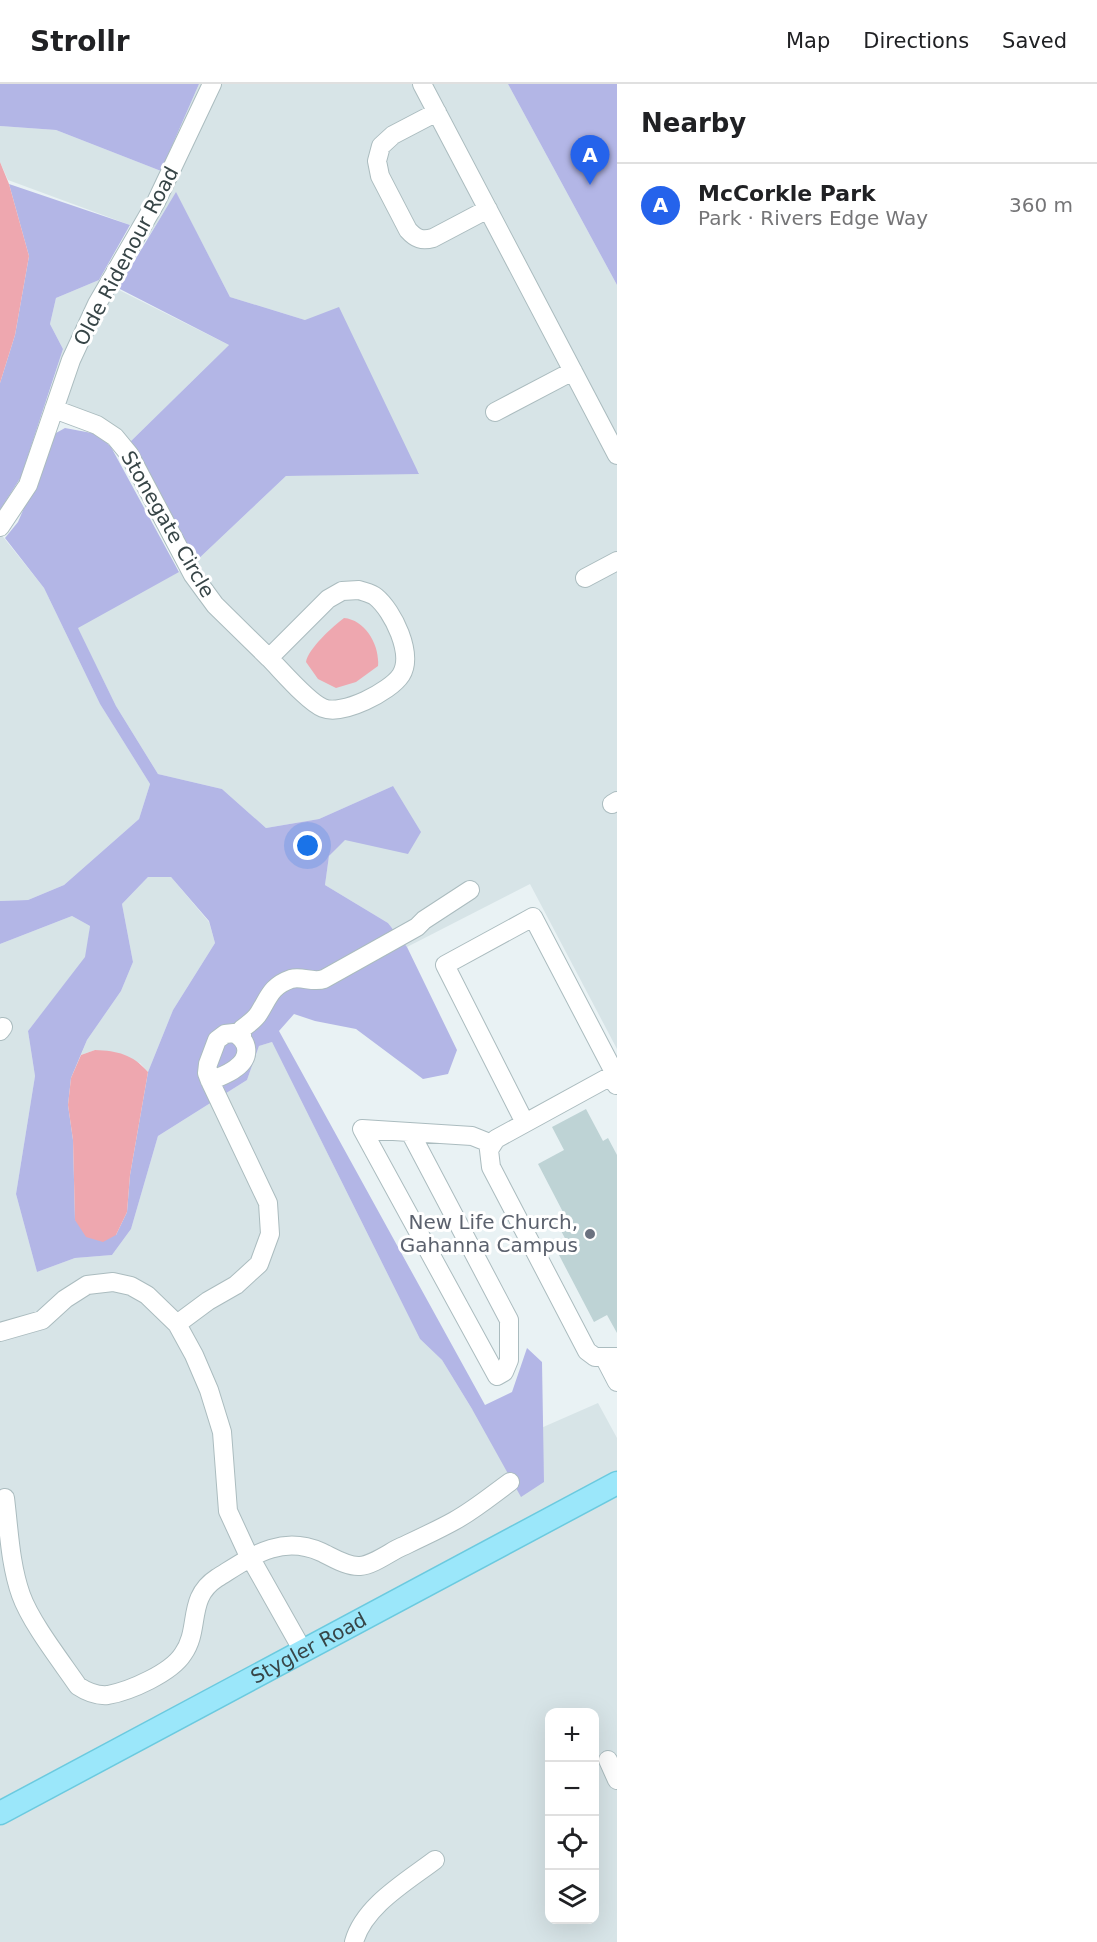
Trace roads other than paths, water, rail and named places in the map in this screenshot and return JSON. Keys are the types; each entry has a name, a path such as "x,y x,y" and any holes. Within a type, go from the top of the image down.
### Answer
{"main road":[{"name":"Stygler Road","path":"1,1811 617,1483"}],"street":[{"name":"Olde Ridenour Road","path":"0,527 28,485 71,360 97,304 156,202 212,84"},
{"path":"422,84 617,455"},
{"path":"436,112 393,135 381,146 377,161 380,176 408,230 415,237 424,240 433,238 488,209"},
{"path":"495,412 573,371"},
{"name":"Stonegate Circle","path":"54,409 97,425 116,437 129,454 194,575 215,604 269,658 311,699 323,708 339,711 354,706 387,688 401,675 406,657 402,639 386,608 375,596 359,590 342,591 328,599 269,658"},
{"path":"585,578 617,561"},
{"path":"210,1081 239,1067 246,1055 242,1029 254,1020 268,995 276,987 292,979 303,978 317,981 324,979 417,927 470,890"},
{"path":"525,1123 445,965 533,917 613,1070 614,1081 496,1139 489,1150 491,1167 587,1352 595,1357 610,1357 617,1382"},
{"path":"177,1324 208,1301 236,1285 259,1264 270,1234 268,1203 207,1073 208,1064 218,1040 225,1034 234,1033 242,1038"},
{"path":"410,1132 509,1320 509,1360 504,1372 497,1376 362,1129 410,1132 472,1136 492,1144"},
{"path":"0,1332 42,1320 65,1299 87,1285 112,1282 131,1286 147,1295 177,1324 194,1354 209,1390 222,1432 228,1511 250,1557 303,1651"},
{"path":"5,1498 14,1570 21,1596 34,1620 78,1686 89,1693 107,1695 142,1684 174,1664 188,1644 196,1603 209,1583 255,1554 292,1544 308,1546 348,1564 359,1566 374,1561 456,1520 510,1482"},
{"path":"608,1760 617,1780"},
{"path":"354,1942 357,1929 382,1901 435,1860"}],"place":[{"name":"McCorkle Park","path":"590,185"},
{"name":"New Life Church, Gahanna Campus","path":"590,1234"}]}
